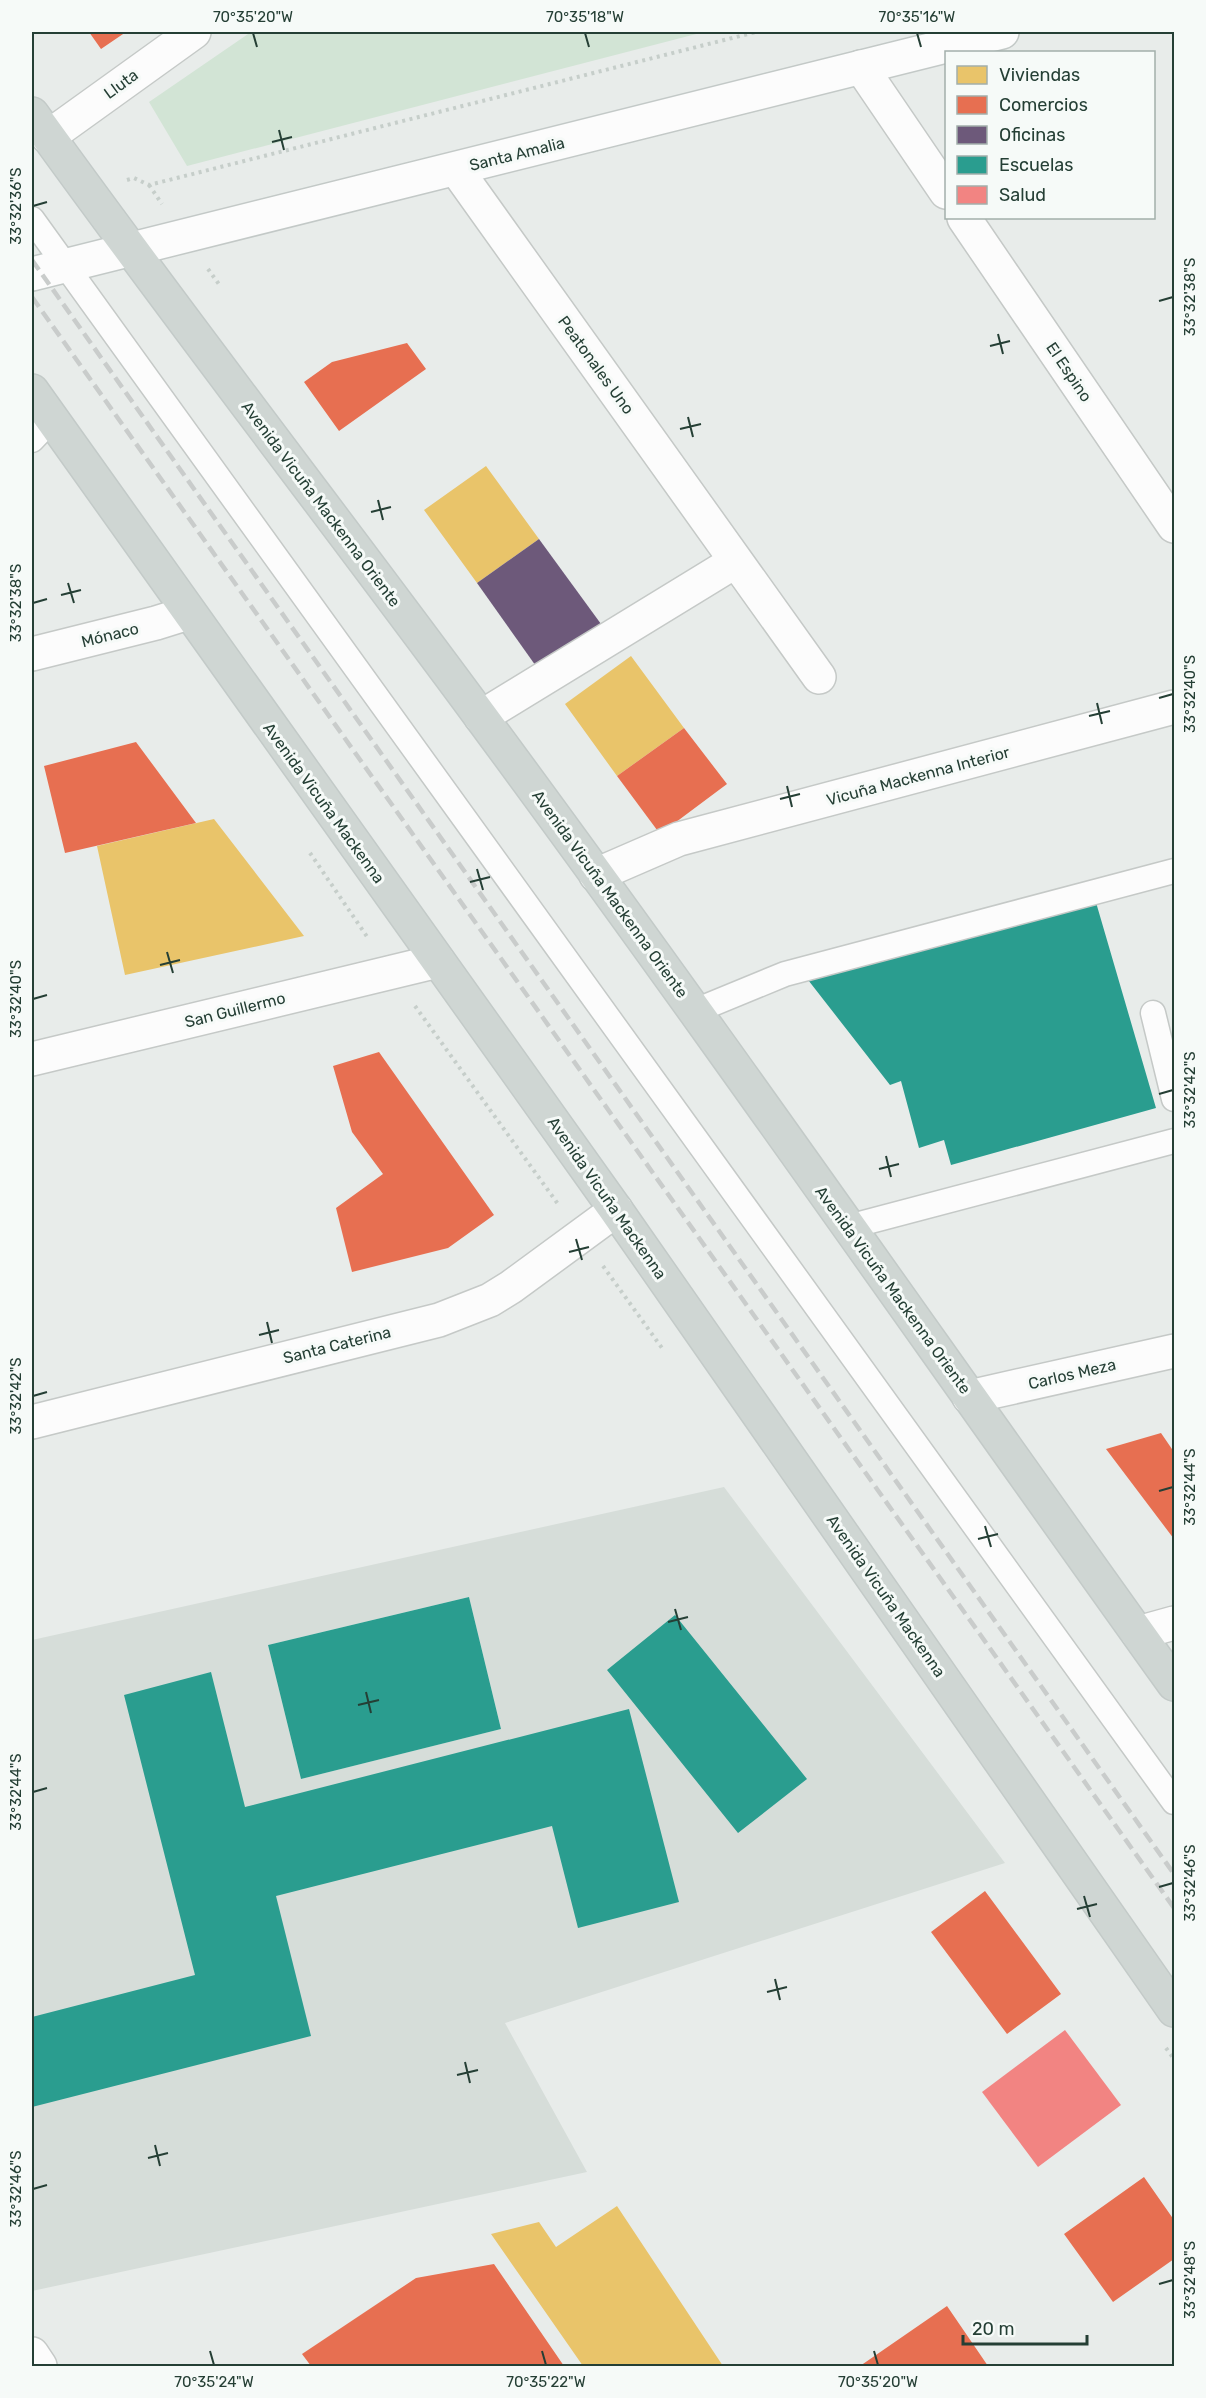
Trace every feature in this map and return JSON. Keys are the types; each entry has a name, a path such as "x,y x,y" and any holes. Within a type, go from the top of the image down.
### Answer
{"main road":[{"name":"Avenida Vicuña Mackenna Oriente","path":"40,125 130,250 481,717 695,1011 1174,1684"},
{"name":"Avenida Vicuña Mackenna","path":"32,391 42,430 188,613 438,961 616,1210 1174,2010"}],"street":[{"name":"Lluta","path":"40,125 194,32"},
{"name":"Santa Amalia","path":"32,274 861,67 951,37 1002,32"},
{"path":"861,67 945,191"},
{"name":"Peatonales Uno","path":"456,169 819,677"},
{"name":"El Espino","path":"965,219 1174,526"},
{"path":"481,717 736,561"},
{"name":"Mónaco","path":"32,654 156,624 188,613"},
{"name":"Vicuña Mackenna Interior","path":"596,875 679,839 1174,707"},
{"name":"San Guillermo","path":"32,1059 438,961"},
{"name":"Santa Caterina","path":"32,1422 439,1320 465,1311 511,1287 616,1210"},
{"name":"Carlos Meza","path":"969,1397 1174,1351"},
{"path":"1138,1633 1174,1623"},
{"path":"32,2354 40,2367"}],"lane":[{"path":"32,219 1174,1802"},
{"path":"695,1011 785,974 1174,871"},
{"path":"1153,1013 1174,1099"},
{"path":"848,1227 1174,1141"}],"path":[{"path":"87,191 134,178 148,185 756,32"}],"shaded area":[{"path":"724,1487 1005,1863 505,2023 587,2172 32,2291 32,1640","holes":["469,1597 501,1729 301,1779 268,1645"]}],"green space":[{"path":"251,32 704,32 187,166 149,102"}],"building: Viviendas":[{"path":"486,466 539,539 477,583 424,510"},
{"path":"631,656 684,728 617,776 565,704"},
{"path":"214,819 304,936 125,975 97,846"},
{"path":"617,2206 723,2366 583,2366 491,2234 539,2222 556,2247"}],"building: Comercios":[{"path":"89,32 126,32 101,49"},
{"path":"407,343 426,369 339,431 304,382 332,362"},
{"path":"684,728 727,784 660,834 617,776"},
{"path":"136,742 196,823 65,853 44,766"},
{"path":"379,1052 494,1215 448,1248 352,1272 336,1208 383,1174 352,1132 333,1066"},
{"path":"1161,1433 1174,1452 1174,1539 1106,1449"},
{"path":"985,1891 1061,1994 1007,2034 931,1932"},
{"path":"1144,2177 1174,2220 1174,2259 1113,2302 1064,2234"},
{"path":"494,2264 564,2366 311,2366 302,2354 416,2278"},
{"path":"947,2306 988,2366 860,2366"}],"building: Oficinas":[{"path":"539,539 601,624 538,669 477,583"}],"building: Escuelas":[{"path":"1095,899 1156,1108 951,1165 944,1140 919,1148 901,1081 890,1085 805,976"},
{"path":"469,1597 501,1729 301,1779 268,1645"},
{"path":"675,1615 807,1779 738,1833 607,1670"},
{"path":"211,1672 245,1807 629,1709 679,1902 578,1928 552,1826 276,1896 311,2036 32,2107 32,2017 195,1975 124,1695"}],"building: Salud":[{"path":"1065,2030 1121,2105 1038,2167 982,2092"}],"railway":[{"path":"32,260 1174,1874"},
{"path":"32,297 1174,1908"}]}
